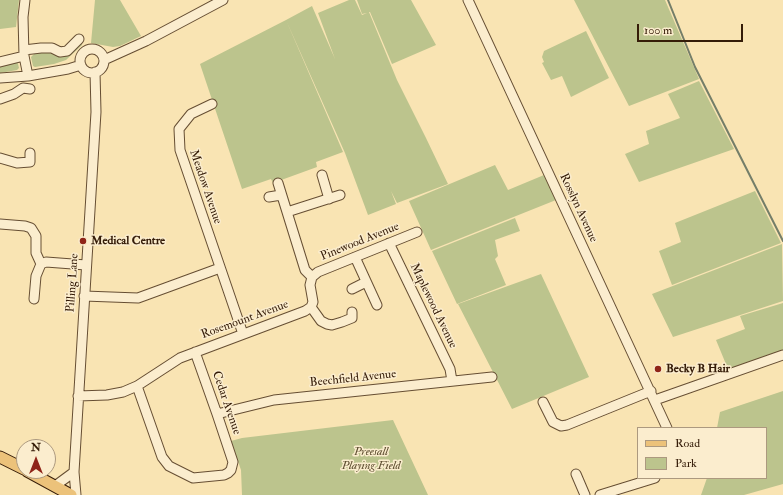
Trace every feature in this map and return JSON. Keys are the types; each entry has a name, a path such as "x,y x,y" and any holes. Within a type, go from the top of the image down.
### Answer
{"main road":[{"path":"0,457 16,465"},
{"path":"42,479 71,495"}],"street":[{"path":"25,0 23,17 24,53 28,76"},
{"path":"104,60 146,41 222,0"},
{"name":"Rosslyn Avenue","path":"468,0 667,427"},
{"path":"0,62 41,48 52,48 60,52 67,51 75,40"},
{"path":"90,49 100,52 104,60 100,69 95,72 87,71 81,65 81,56 90,49"},
{"path":"0,78 28,76 68,69 81,65"},
{"name":"Pilling Lane","path":"76,495 74,472 96,112 95,72"},
{"path":"0,99 14,94 23,88 30,89"},
{"name":"Meadow Avenue","path":"212,104 191,114 179,129 180,150 243,334"},
{"path":"0,158 17,163 31,161"},
{"path":"322,175 329,199"},
{"path":"278,183 305,270 312,277 310,284 313,302 311,307 321,321 332,325 352,318 352,312"},
{"path":"269,197 281,195"},
{"path":"287,212 340,195"},
{"path":"0,224 25,226 31,228 36,236 36,253 41,264 36,276 34,299"},
{"name":"Pinewood Avenue","path":"312,277 318,272 418,232"},
{"name":"Maplewood Avenue","path":"389,244 450,369 452,381"},
{"path":"355,257 377,305"},
{"path":"41,264 46,262 86,265"},
{"path":"84,296 138,298 220,268"},
{"path":"352,289 366,282"},
{"name":"Rosemount Avenue","path":"78,396 106,395 123,392 137,386 180,358 305,311 311,307"},
{"name":"Cedar Avenue","path":"137,386 162,457 169,466 188,477 194,478 224,475 232,470 232,462 218,414 195,352"},
{"path":"543,402 554,422 562,426 783,355"},
{"name":"Beechfield Avenue","path":"218,414 274,400 492,377"},
{"path":"55,486 74,472"},
{"path":"576,474 585,495"},
{"path":"600,495 651,479"}],"green space":[{"path":"0,0 19,0 16,27 0,29"},
{"path":"95,0 120,0 141,36 120,46 113,47 91,43"},
{"path":"349,0 355,0 362,15 367,13 362,14 357,0 411,0 436,45 392,64 369,12 397,80 448,184 397,203 391,191 396,204 368,215 345,153 286,20 312,6 335,59 318,13"},
{"path":"574,0 665,0 699,79 629,106"},
{"path":"286,20 343,152 316,162 317,167 273,183 271,179 242,189 200,64"},
{"path":"586,31 609,78 571,97 562,76 551,80 542,63 544,62 542,57 544,51"},
{"path":"77,44 82,45 66,60 54,64 33,66 31,57 35,52 49,52"},
{"path":"17,62 19,68 17,70 0,73 0,66"},
{"path":"699,81 734,149 639,182 625,154 649,144 646,131 680,118 668,94"},
{"path":"495,165 508,190 544,175 556,200 431,250 409,201"},
{"path":"755,191 781,243 672,285 659,251 681,242 675,223"},
{"path":"515,218 520,231 495,240 498,256 495,259 506,285 457,304 432,251"},
{"path":"782,244 783,301 673,337 652,294"},
{"path":"541,274 589,377 512,409 458,304"},
{"path":"783,303 783,350 728,369 716,340 745,329 740,316"},
{"path":"783,391 783,484 744,495 701,495 707,479 767,479 767,427 717,427 720,412"},
{"name":"Preesall Playing Field","path":"393,420 428,495 242,495 241,470 231,441 242,438"}],"waterway":[{"path":"668,0 695,67 783,241"}],"place":[{"name":"Medical Centre","path":"83,241"},
{"name":"Becky B Hair","path":"658,369"}]}
